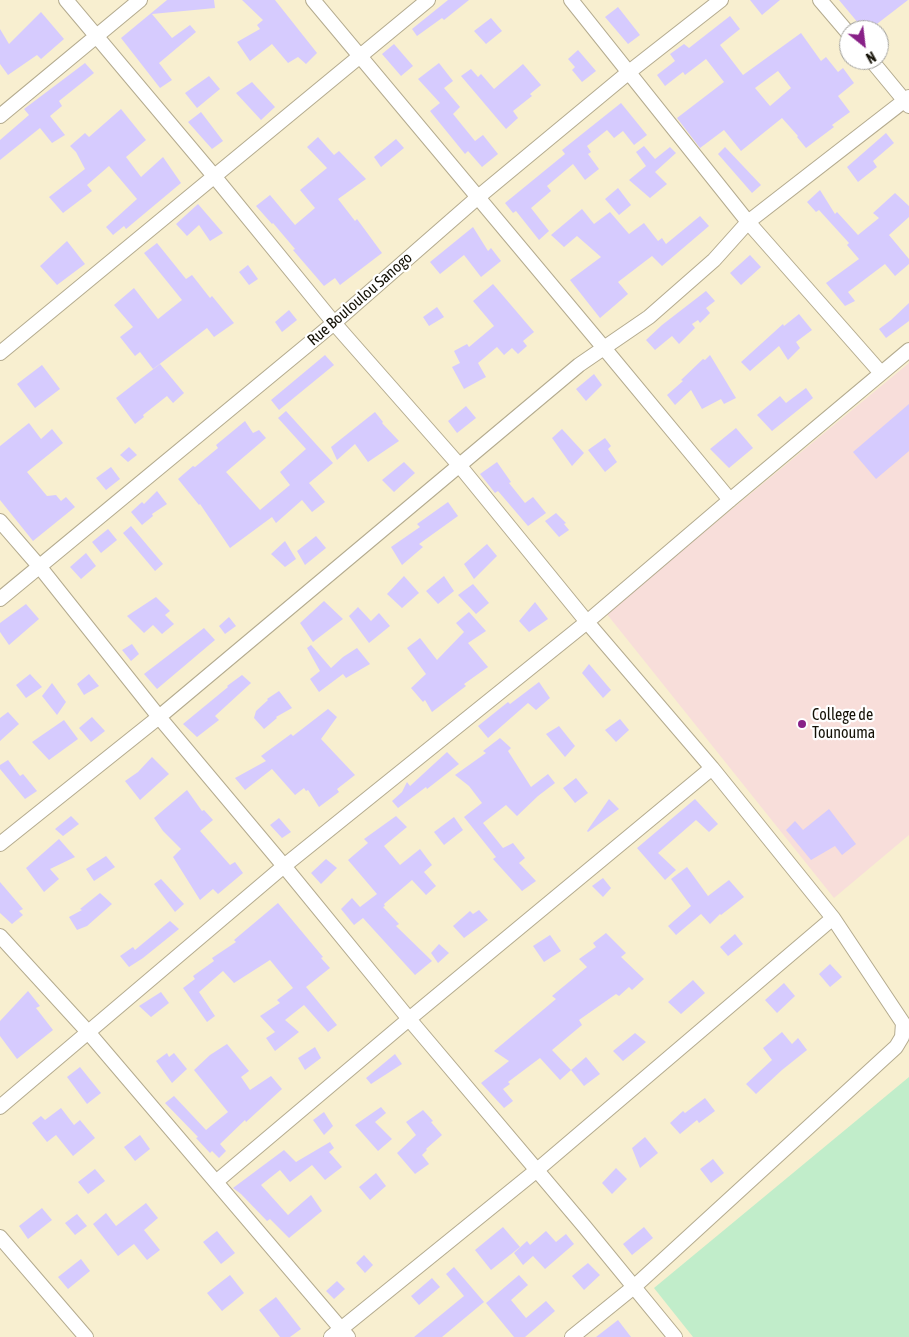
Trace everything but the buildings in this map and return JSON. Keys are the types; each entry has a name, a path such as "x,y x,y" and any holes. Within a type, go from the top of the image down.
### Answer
{"street":[{"path":"66,0 214,176 334,323 459,465 587,622 712,768 833,918 897,1012 902,1023 902,1037 896,1047 635,1286 572,1337"},
{"path":"0,116 140,0"},
{"path":"312,0 730,500"},
{"path":"0,353 428,0"},
{"path":"571,0 748,222 881,373"},
{"name":"Rue Bouloulou Sanogo","path":"0,599 334,323 478,198 629,72 721,0"},
{"path":"820,0 839,22"},
{"path":"0,844 159,717 579,365 650,317 714,260 748,222 908,101 879,70"},
{"path":"0,1107 284,866 587,622 909,350"},
{"path":"0,521 159,717 409,1019 676,1337"},
{"path":"216,1181 712,768"},
{"path":"0,936 88,1032 216,1181 340,1334 537,1170 833,918"},
{"path":"0,1238 86,1337"}],"shaded area":[{"name":"College de Tounouma","path":"909,363 909,835 834,898 606,613"}],"green space":[{"path":"909,1077 909,1337 693,1337 654,1288"}],"place":[{"name":"College de Tounouma","path":"802,724"}]}
